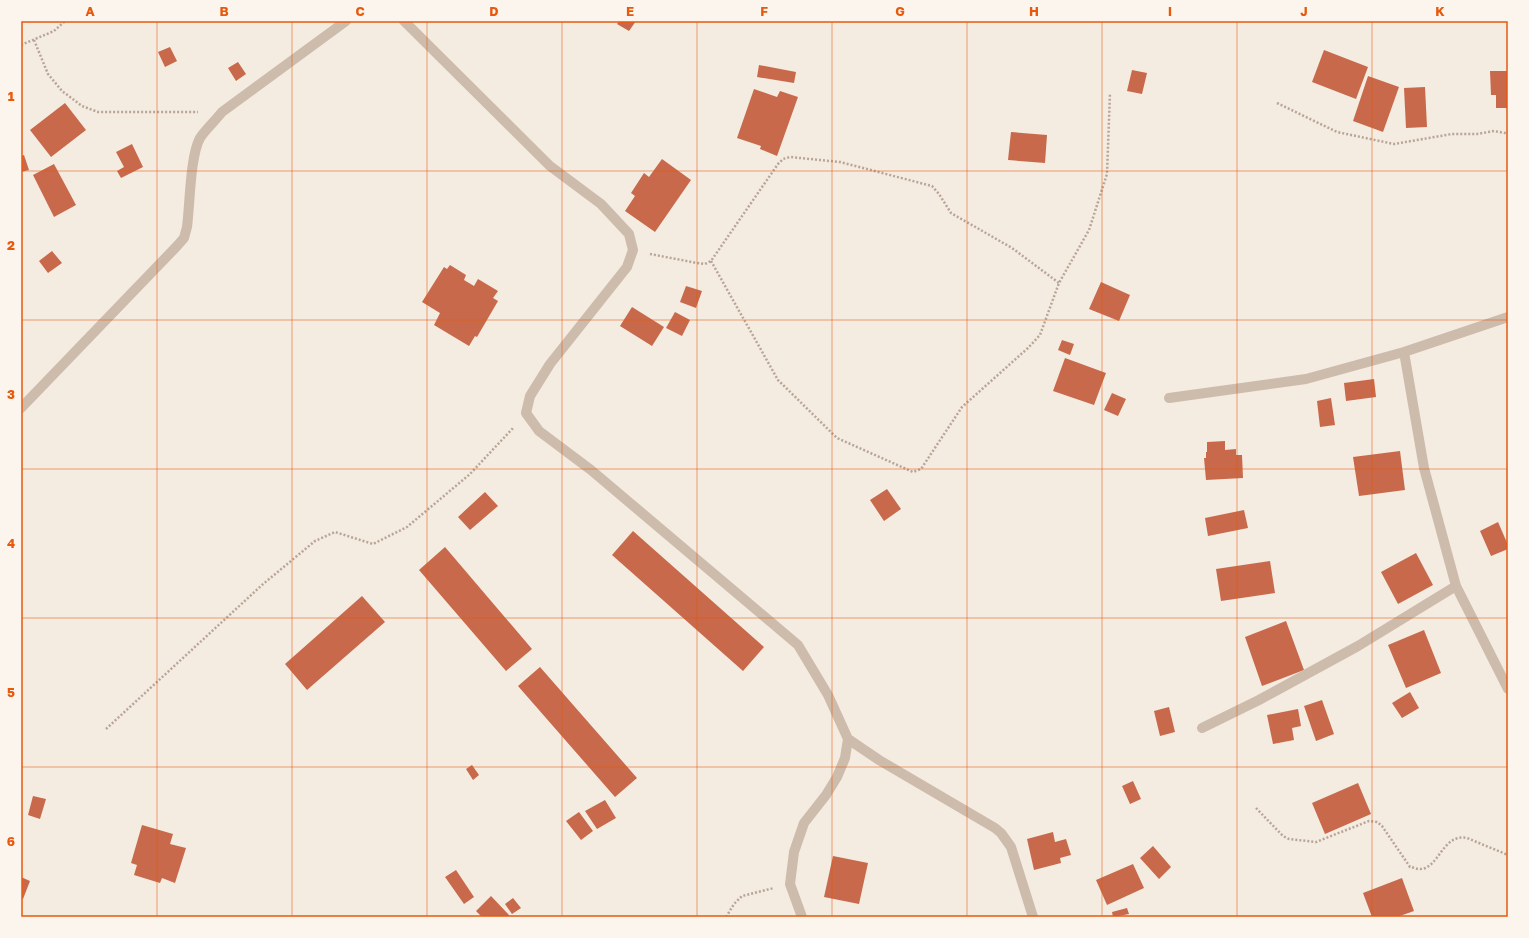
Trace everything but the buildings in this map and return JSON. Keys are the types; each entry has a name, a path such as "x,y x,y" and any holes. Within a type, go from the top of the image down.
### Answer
{"street":[{"path":"21,408 184,238 187,227 194,156 200,139 209,126 222,112 346,21"},
{"path":"404,21 550,166 601,204 629,234 633,250 627,268 550,364 530,396 526,414 539,431 591,470 798,645 828,695 848,739 879,760 995,828 1001,833 1011,847 1033,917"},
{"path":"1169,398 1306,379 1404,352 1508,317"},
{"path":"1404,352 1424,468 1456,586 1508,689"},
{"path":"1202,728 1259,700 1358,646 1456,586"},
{"path":"802,917 790,884 794,852 804,823 826,795 837,777 845,758 848,739"}],"path":[{"path":"21,45 54,31 65,21"},
{"path":"34,40 48,74 62,91 82,106 98,112 222,112"},
{"path":"711,261 778,380 837,438 913,472 921,469 962,406 1028,348 1040,335 1059,283 1089,230 1107,174 1110,93"},
{"path":"1277,102 1337,132 1394,144 1452,134 1477,134 1494,131 1508,135"},
{"path":"633,250 697,263 705,264 711,261 778,164 783,159 790,157 840,162 932,186 951,213 1012,248 1059,283"},
{"path":"106,728 262,585 315,541 335,532 373,544 407,527 470,474 526,414"},
{"path":"1256,808 1283,836 1290,839 1316,842 1369,821 1377,822 1382,826 1410,867 1420,869 1428,867 1453,839 1461,837 1467,838 1508,855"},
{"path":"726,917 734,904 742,896 790,884"}]}
